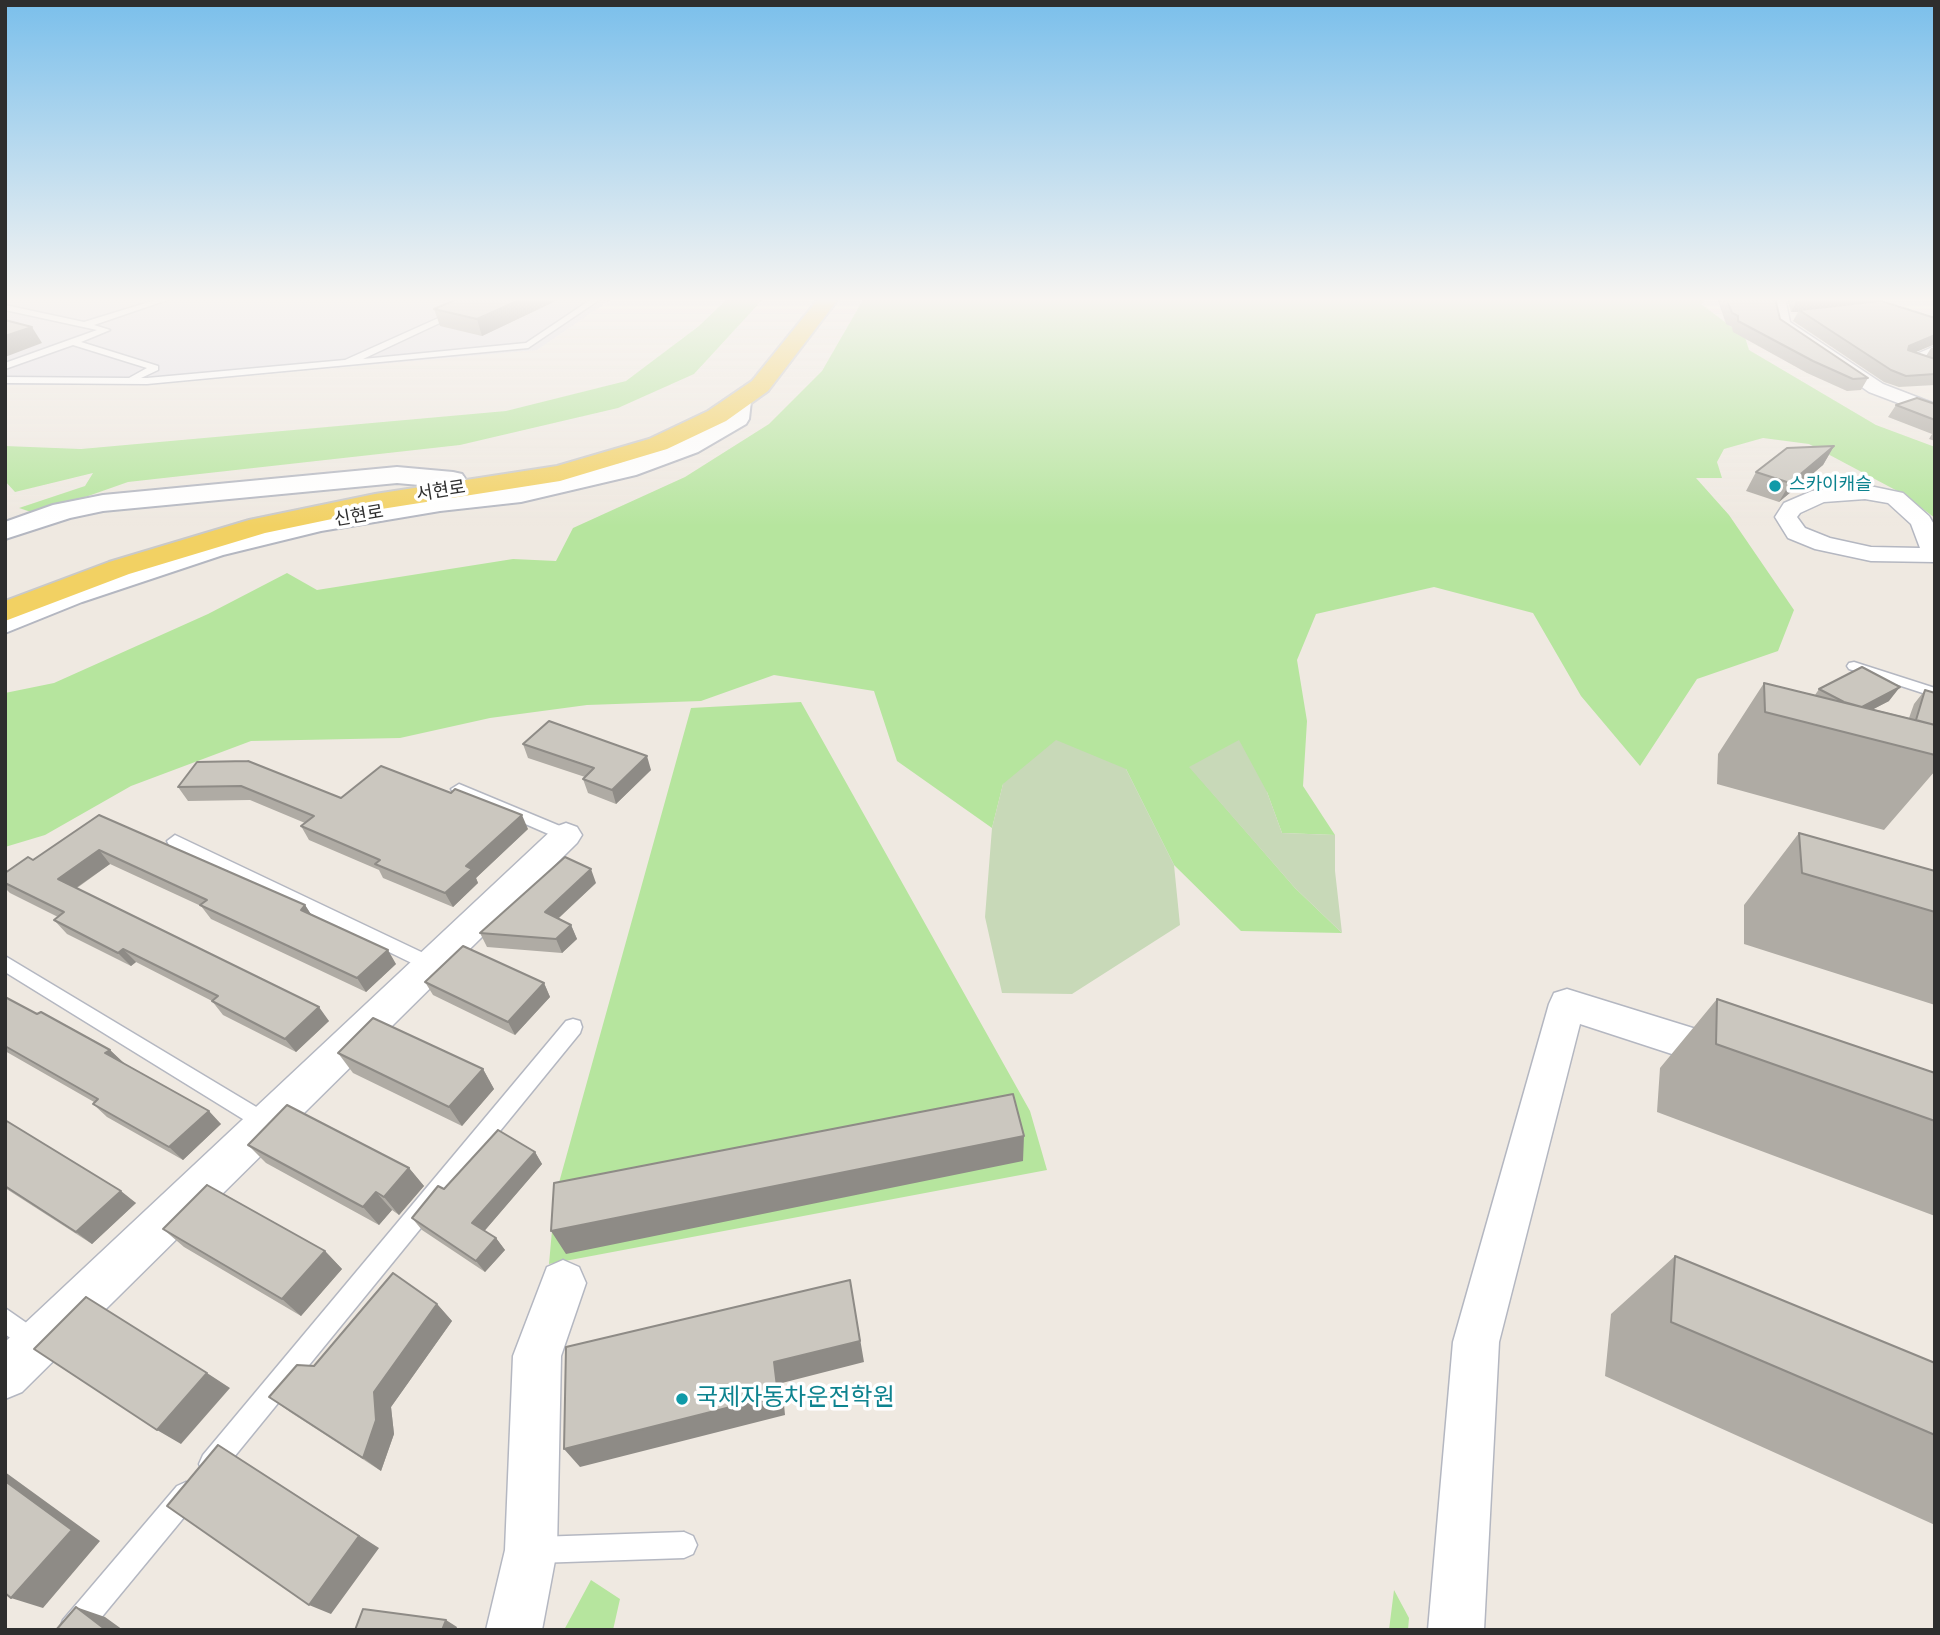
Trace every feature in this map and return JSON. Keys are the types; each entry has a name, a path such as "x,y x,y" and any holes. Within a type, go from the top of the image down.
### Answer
{"main road":[{"name":"서현로","path":"5,598 127,555 256,517 333,499 502,474 572,458 688,420 742,387 752,374"},
{"name":"서현로","path":"5,612 119,568 259,526 376,502 560,474 658,444 717,416 760,386 769,374"},
{"name":"신현로","path":"5,624 71,596 214,548 321,523 440,503 521,494 627,469 689,447 737,419 739,401"},
{"name":"신현로","path":"5,531 63,511 103,503 397,475 453,480"}],"street":[{"path":"1857,374 1876,388 1935,411"},
{"path":"1865,492 1895,498 1921,521 1935,555 1871,554 1823,544 1796,533 1786,517 1792,508 1820,496 1865,492"},
{"path":"5,1375 566,835"},
{"path":"1456,1630 1476,1342 1567,1004 1764,1067"},
{"path":"514,1630 531,1550 537,1356 563,1283"}],"lane":[{"path":"128,381 142,374"},
{"path":"5,380 128,381 210,374"},
{"path":"1854,666 1935,693"},
{"path":"459,789 566,835"},
{"path":"175,841 430,964"},
{"path":"5,963 268,1124"},
{"path":"73,1630 573,1027"},
{"path":"5,1320 38,1345"},
{"path":"531,1550 684,1545"}],"shaded area":[{"path":"5,374 263,374 143,385 5,385"}],"green space":[{"path":"635,374 693,374 618,408 460,445 128,482 37,514 19,508 85,486 93,473 15,492 5,481 5,446 81,449 506,411 626,381"},
{"path":"819,374 1790,374 1876,425 1935,447 1935,518 1903,494 1809,444 1763,438 1724,449 1717,462 1722,478 1696,478 1729,515 1794,610 1778,651 1697,679 1640,766 1581,696 1533,613 1434,587 1316,614 1297,660 1307,721 1303,786 1335,835 1282,833 1267,792 1190,767 1295,888 1342,933 1241,931 1174,865 1126,769 1003,784 992,828 897,761 874,691 774,675 701,701 587,705 490,718 400,738 251,741 131,786 45,835 5,847 5,693 54,683 208,614 287,573 317,590 513,559 556,561 573,528 685,477 769,424"},
{"path":"801,702 1030,1111 1047,1170 549,1264 555,1197 691,708"},
{"path":"1056,740 1126,769 1174,865 1180,925 1072,994 1002,993 985,917 992,828 1003,784"},
{"path":"1239,740 1267,792 1282,833 1335,835 1335,871 1342,933 1295,888 1189,767"},
{"path":"591,1580 620,1599 613,1630 564,1630"},
{"path":"1394,1590 1409,1618 1408,1630 1389,1630"}],"building":[{"path":"1843,374 1862,374 1868,378 1853,379"},
{"path":"1917,398 1935,404 1935,420 1896,405"},
{"path":"1834,446 1790,483 1756,472 1787,448"},
{"path":"1862,667 1900,687 1862,707 1844,702 1819,689"},
{"path":"1764,683 1935,725 1935,755 1765,712"},
{"path":"1925,690 1935,693 1935,725 1916,720"},
{"path":"549,721 647,756 612,790 583,779 594,768 523,744"},
{"path":"248,761 341,798 381,766 451,793 455,789 522,815 466,866 472,869 445,893 375,864 380,860 301,826 314,816 241,786 178,787 197,762"},
{"path":"99,815 305,905 301,910 388,950 357,978 200,905 207,900 99,850 58,879 319,1007 285,1039 212,1001 218,996 123,949 118,953 54,920 64,912 5,883 5,873 28,857 33,860"},
{"path":"1799,833 1935,871 1935,912 1802,873"},
{"path":"565,857 591,869 545,912 571,925 556,939 480,933"},
{"path":"463,946 544,983 508,1022 425,982"},
{"path":"5,997 37,1014 41,1012 110,1050 105,1053 209,1111 169,1147 93,1104 98,1099 5,1046"},
{"path":"1717,999 1935,1073 1935,1121 1716,1044"},
{"path":"373,1018 483,1069 449,1107 338,1053"},
{"path":"1013,1094 1024,1136 551,1231 554,1183"},
{"path":"287,1105 409,1168 384,1197 376,1192 363,1207 248,1145"},
{"path":"5,1120 121,1191 76,1232 5,1186"},
{"path":"498,1130 535,1152 472,1223 496,1238 476,1261 412,1218 438,1186 444,1189"},
{"path":"207,1185 325,1251 282,1299 163,1229"},
{"path":"1675,1256 1935,1363 1935,1435 1671,1322"},
{"path":"393,1273 437,1304 374,1392 376,1420 363,1458 269,1397 297,1365 314,1366"},
{"name":"국제자동차운전학원","path":"850,1280 860,1341 774,1362 778,1395 564,1449 566,1347"},
{"path":"86,1297 207,1373 157,1430 34,1349"},
{"path":"218,1445 359,1536 309,1605 167,1506"},
{"path":"5,1481 72,1530 11,1598 5,1593"},
{"path":"76,1607 106,1630 56,1630"},
{"path":"363,1609 446,1620 442,1630 355,1630"}],"place":[{"name":"스카이캐슬","path":"1775,486"},
{"name":"국제자동차운전학원","path":"682,1399"}]}
